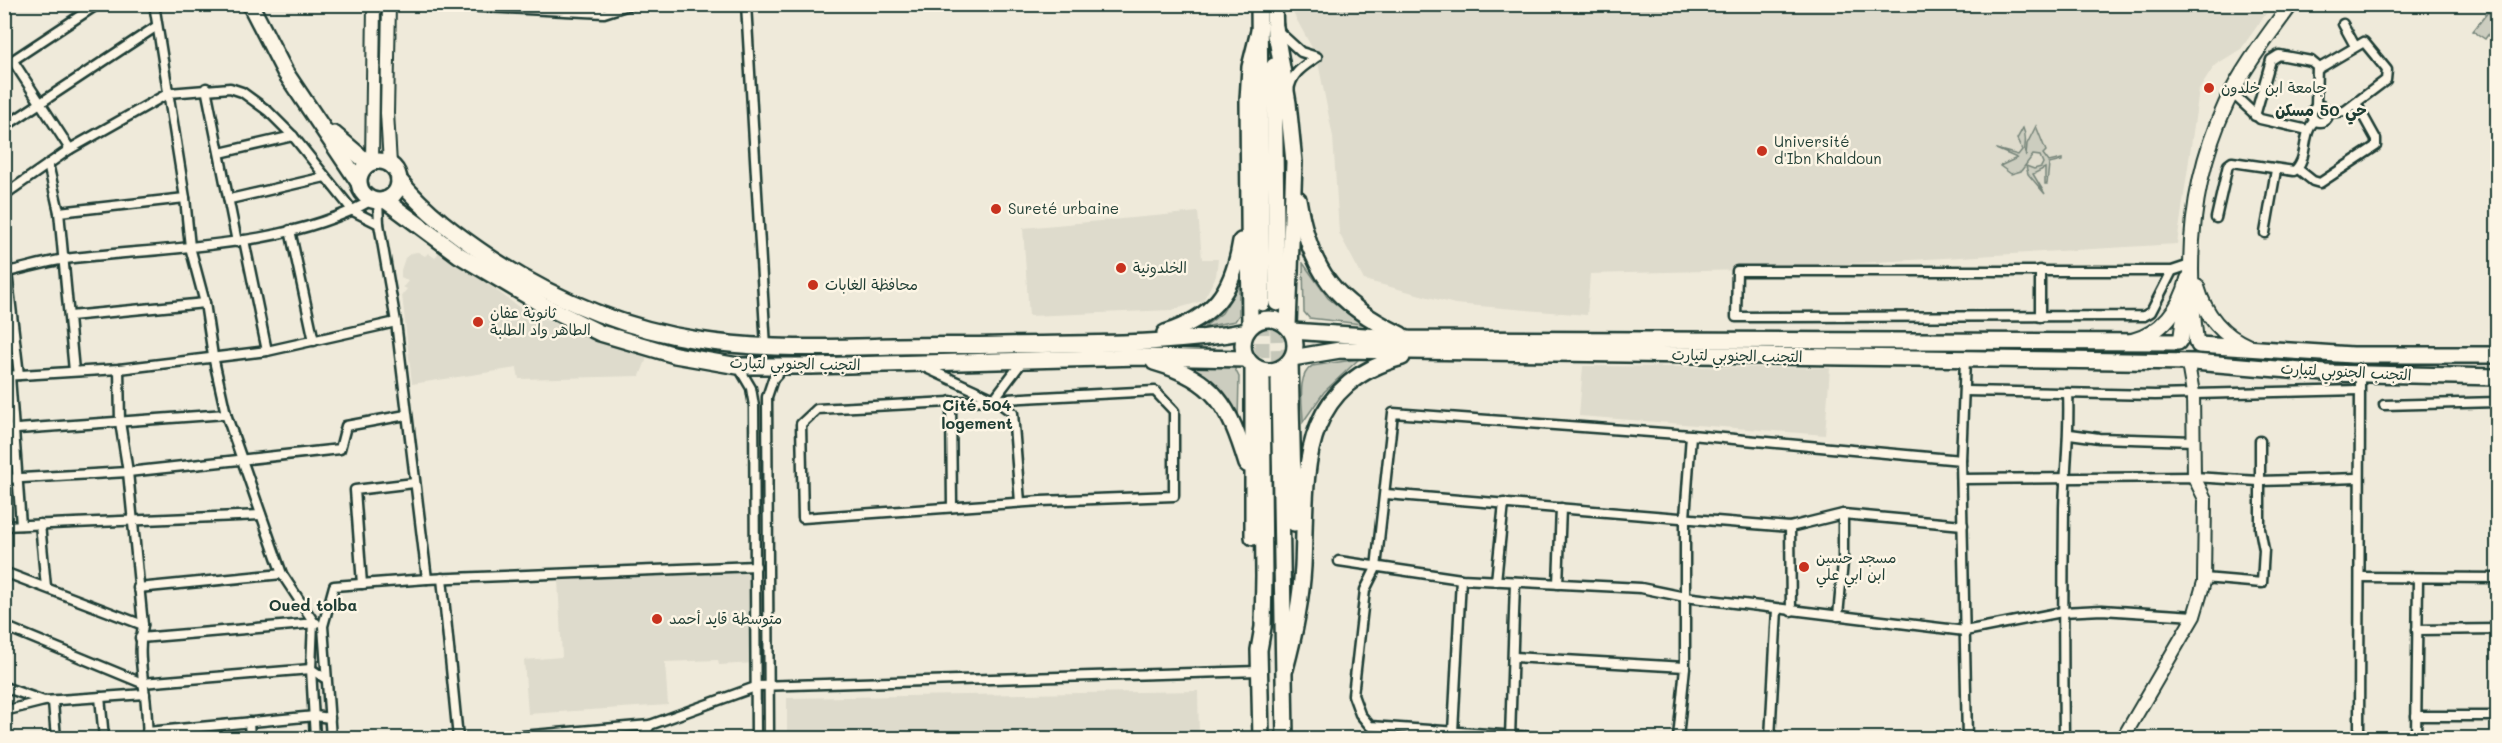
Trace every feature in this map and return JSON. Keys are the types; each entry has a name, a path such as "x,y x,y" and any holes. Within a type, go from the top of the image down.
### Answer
{"highway":[{"path":"250,4 285,72 322,123 358,181 362,193 378,200 396,190 399,180 390,164 370,162 322,123"},
{"path":"1259,4 1288,103 1294,162 1307,243 1327,280 1362,313 1409,339"},
{"path":"1261,738 1250,362 1243,345 1248,329 1247,166 1250,67 1274,4"},
{"path":"1267,27 1270,303"},
{"path":"358,181 361,171 370,162"},
{"path":"1285,738 1286,669 1294,553 1291,360 1296,345 1290,329 1294,162"},
{"path":"1140,341 1191,324 1209,312 1223,296 1238,260 1247,166"},
{"name":"التجنب الجنوبي لتيارت","path":"399,180 429,211 467,242 537,285 584,308 668,334 766,347 1140,341 1248,329"},
{"name":"التجنب الجنوبي لتيارت","path":"378,200 501,282 600,333 675,355 738,366 1022,362 1140,357 1250,362"},
{"path":"1248,329 1266,319 1282,321 1290,329"},
{"name":"التجنب الجنوبي لتيارت","path":"1290,329 1409,339 2131,341 2189,342 2259,350 2352,355 2498,355"},
{"path":"2189,342 2200,352 2188,363 2175,353 2189,342"},
{"name":"التجنب الجنوبي لتيارت","path":"1291,360 1340,351 1415,354 1965,359 2188,363 2360,382 2498,377"},
{"path":"1286,669 1294,635 1303,568 1307,458 1314,434 1341,390 1382,363 1415,354"},
{"path":"1140,357 1190,375 1212,392 1227,409 1252,478"},
{"path":"1250,362 1272,371 1291,360"},
{"path":"1259,650 1263,627 1264,576 1262,380"},
{"path":"1279,380 1281,589 1286,669"}],"main road":[{"path":"2189,342 2192,224 2198,189 2218,124 2232,93 2290,4"},
{"path":"2131,341 2154,331 2171,316 2182,297 2190,265"},
{"path":"2190,265 2199,294 2210,317 2232,339 2259,350"}],"street":[{"path":"70,148 7,64 98,4"},
{"path":"154,4 185,198 190,247 205,303 213,356 226,414 282,574 313,621 323,626"},
{"path":"370,162 374,4"},
{"path":"389,4 387,113 390,164"},
{"path":"425,4 604,14 620,6 632,4"},
{"path":"746,4 766,347"},
{"path":"2343,24 2355,46"},
{"path":"4,127 157,26"},
{"path":"1267,27 1301,52 1317,57 1298,70 1290,83 1288,103"},
{"path":"2318,69 2355,46 2368,44 2385,65 2388,75 2386,80 2356,103 2340,113 2328,113"},
{"path":"2255,116 2273,58 2279,55 2311,61 2318,69 2316,106 2312,113 2315,120"},
{"path":"206,88 267,351"},
{"path":"4,195 70,148 169,93 206,88 230,88 242,92 268,111 293,136 353,211 379,224"},
{"path":"2232,93 2255,116 2266,121 2308,130"},
{"path":"2298,169 2313,181 2320,183 2376,146 2376,139 2356,103"},
{"path":"2316,106 2324,106 2328,113"},
{"path":"2315,120 2323,121 2328,113"},
{"path":"2298,169 2308,130 2315,120"},
{"path":"220,153 293,136"},
{"path":"2216,218 2230,163 2290,172 2298,169"},
{"path":"48,164 59,212 74,371"},
{"path":"2265,233 2276,170"},
{"path":"230,199 325,177"},
{"path":"59,212 185,198"},
{"path":"7,272 63,260 241,241 290,230 353,211 378,200 379,224 396,322 427,579"},
{"path":"290,230 314,341"},
{"path":"4,246 11,376 8,430 17,478 21,525"},
{"path":"2172,271 2151,312 2144,316 1736,317 1737,271 2172,271 2190,265"},
{"path":"2040,270 2040,317"},
{"path":"70,316 205,303"},
{"path":"11,376 119,369 267,351 396,322"},
{"path":"1965,359 1961,460 1967,738"},
{"path":"994,399 1022,362"},
{"path":"2123,738 2194,616 2204,578 2205,499 2194,477 2193,393 2188,363"},
{"path":"919,364 994,399 1013,413 1020,502"},
{"path":"769,738 767,397 773,379 786,365"},
{"path":"738,366 749,382 754,399 758,686 756,738"},
{"path":"119,369 120,422 128,472 142,625 140,638 142,683 148,735 249,722 315,716 330,718"},
{"path":"1965,391 2193,393 2360,382 2359,738"},
{"path":"1155,390 1174,411 1173,496 1020,502 803,519 801,424 817,409 951,401 1155,390"},
{"path":"2064,738 2062,612 2065,480 2070,434 2068,393"},
{"path":"951,401 952,507"},
{"path":"2384,405 2498,402"},
{"path":"1549,738 1447,734 1370,726 1360,714 1353,695 1365,590 1376,568 1386,494 1393,413 1691,435 1961,460"},
{"path":"8,430 226,414"},
{"path":"4,478 128,472 340,449 345,426 406,415"},
{"path":"2070,434 2099,438 2194,441"},
{"path":"1678,738 1685,668 1685,518 1691,435"},
{"path":"2204,578 2262,583 2264,550 2260,529 2260,441"},
{"path":"1962,479 2065,480 2194,477 2259,481 2358,478"},
{"path":"362,584 355,490 414,483"},
{"path":"1386,494 1790,527 1843,514 1963,525"},
{"path":"1496,580 1504,503"},
{"path":"1558,584 1561,508"},
{"path":"1838,616 1843,562 1843,514"},
{"path":"4,526 261,515"},
{"path":"40,524 46,587"},
{"path":"1790,527 1791,611"},
{"path":"1339,561 1461,579 1641,588 1685,597 1965,631 2062,612 2102,610 2194,616"},
{"path":"331,738 323,626 334,586 442,578 756,566"},
{"path":"4,572 142,625"},
{"path":"138,588 282,574"},
{"path":"2360,577 2498,578"},
{"path":"442,578 458,738"},
{"path":"2416,738 2418,578"},
{"path":"1447,734 1461,579"},
{"path":"1511,737 1515,582"},
{"path":"1770,738 1777,609"},
{"path":"140,638 313,621"},
{"path":"313,621 311,669 315,738"},
{"path":"4,626 142,683 311,669 326,679"},
{"path":"2417,630 2498,629"},
{"path":"1514,657 1685,668"},
{"path":"499,738 650,725 758,686 1259,671"},
{"path":"4,687 53,702 145,694"},
{"path":"100,697 104,738"},
{"path":"4,711 44,701"},
{"path":"53,702 56,738"},
{"path":"2416,716 2498,716"},
{"path":"249,722 250,738"},
{"path":"643,738 650,725"},
{"path":"199,727 200,738"}],"shaded area":[{"name":"Université d'Ibn Khaldoun","path":"1293,5 2272,5 2241,49 2215,65 2199,90 2177,244 1743,270 1590,274 1587,315 1455,304 1364,280 1339,233 1333,137 1317,57 1293,13"},
{"path":"2488,12 2497,22 2485,39 2473,31"},
{"path":"2036,126 2046,151 2043,154 2049,162 2062,159 2062,161 2049,164 2047,184 2045,184 2045,168 2033,174 2045,194 2028,174 2026,166 2034,169 2041,167 2043,163 2040,156 2033,155 2021,171 2011,174 2000,166 2017,158 1996,149 2018,155 2022,150 2017,139 2023,128 2026,156 2027,144"},
{"name":"الخلدونية","path":"1198,212 1202,259 1218,259 1216,276 1203,301 1172,310 1029,316 1023,228"},
{"name":"ثانوية عفان الطاهر واد الطلبة","path":"441,249 524,311 647,358 640,376 519,379 517,368 412,384 402,295 407,289 403,287 408,281 401,277 401,270 405,258 411,253 418,252 425,256 428,253 435,258"},
{"path":"1303,263 1328,298 1361,324 1309,318 1304,312"},
{"path":"1239,285 1239,315 1235,321 1204,327 1222,313"},
{"path":"1359,359 1324,392 1303,422 1302,384 1307,371 1312,366"},
{"path":"1186,363 1234,367 1239,377 1238,420 1216,388"},
{"path":"1583,366 1830,368 1825,435 1579,416"},
{"name":"متوسطة قايد أحمد","path":"751,571 756,663 719,665 718,660 665,662 668,705 528,714 524,660 562,657 558,580"},
{"path":"1198,691 1199,738 787,738 787,698"},
{"path":"1384,733 1439,737 1439,738 1383,738"}],"tunnel":[{"path":"1262,303 1262,380"},
{"path":"1277,303 1279,380"}],"place":[{"name":"جامعة ابن خلدون","path":"2209,88"},
{"name":"Université d'Ibn Khaldoun","path":"1762,151"},
{"name":"Sureté urbaine","path":"996,209"},
{"name":"الخلدونية","path":"1121,268"},
{"name":"محافظة الغابات","path":"813,285"},
{"name":"ثانوية عفان الطاهر واد الطلبة","path":"478,322"},
{"name":"مسجد حسين ابن ابي علي","path":"1804,567"},
{"name":"متوسطة قايد أحمد","path":"657,619"}],"district":[{"name":"حي 50 مسكن","path":"2321,110"},
{"name":"Cité 504 logement","path":"977,414"},
{"name":"Oued tolba","path":"313,605"}]}
